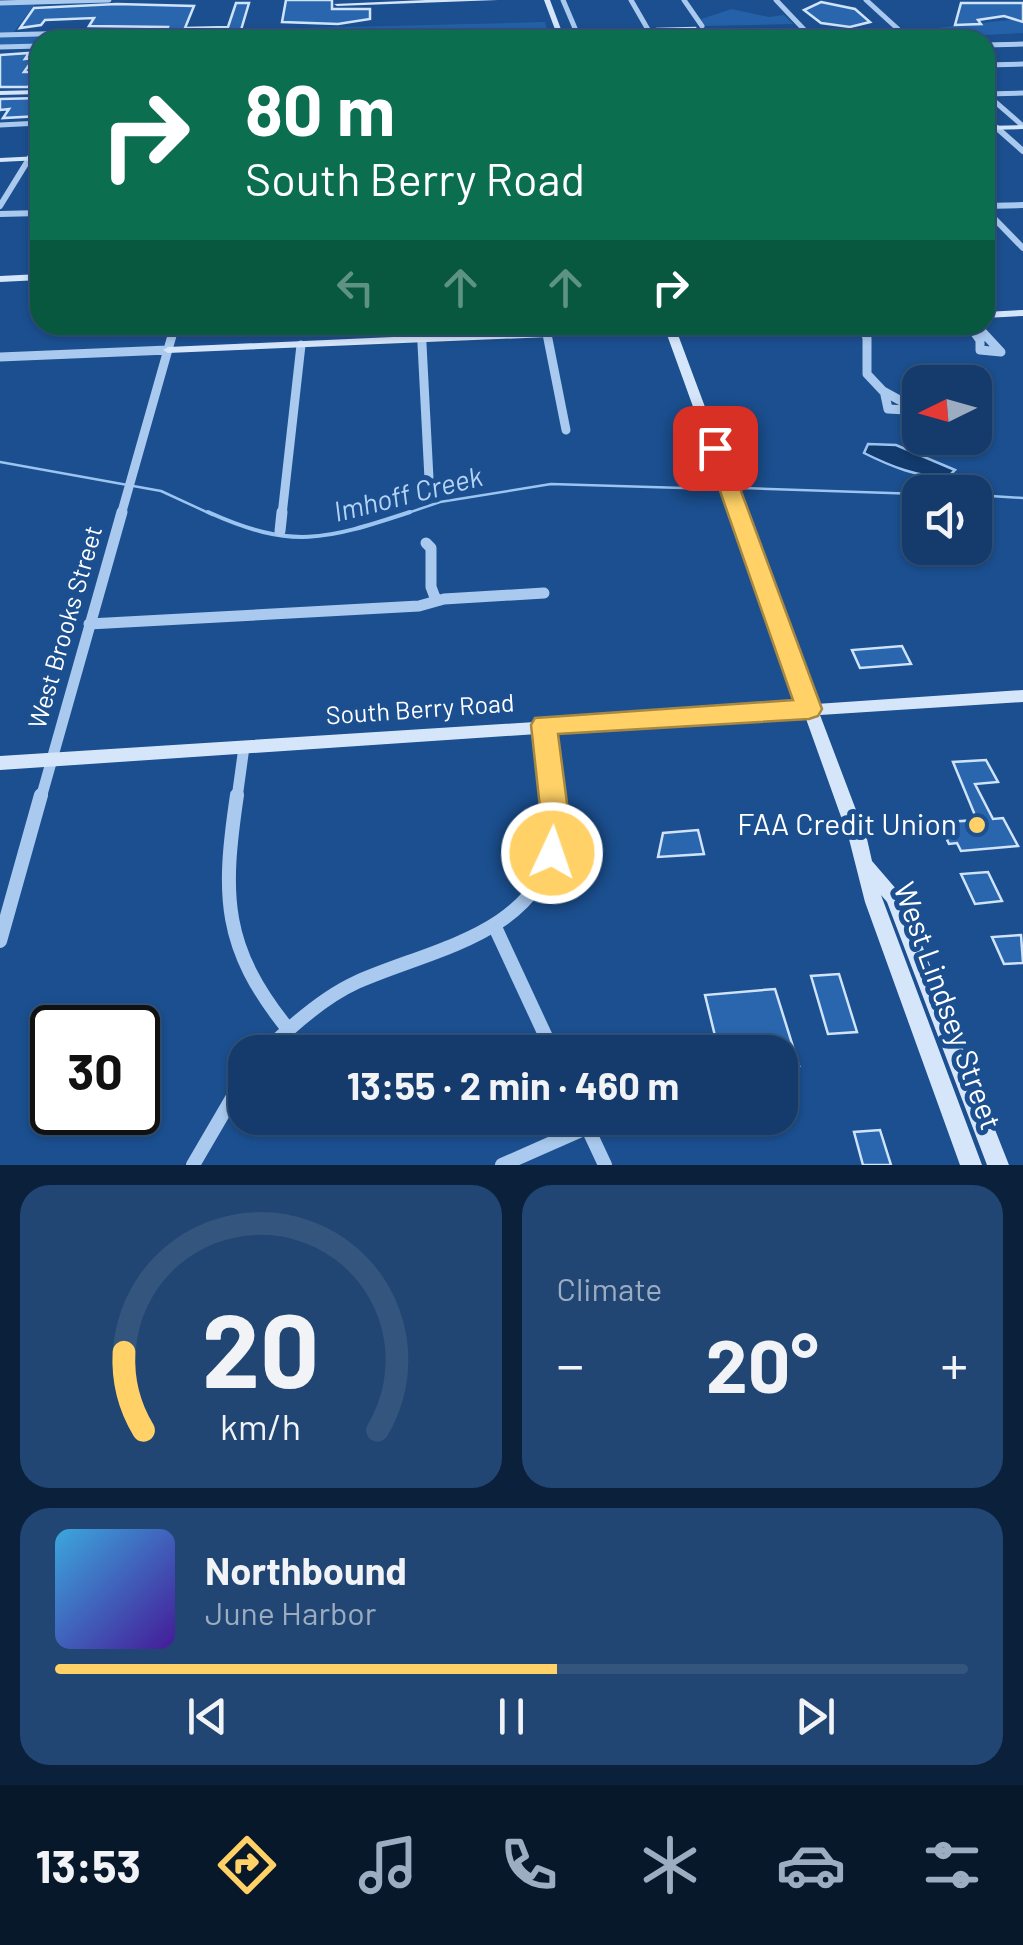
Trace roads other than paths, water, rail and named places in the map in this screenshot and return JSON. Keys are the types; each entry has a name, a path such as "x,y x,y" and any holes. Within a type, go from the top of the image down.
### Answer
{"street":[{"path":"0,2 109,0"},
{"path":"337,4 494,0"},
{"path":"547,0 558,30"},
{"path":"564,0 576,30"},
{"path":"631,0 648,30"},
{"path":"684,0 702,26"},
{"path":"776,0 804,30"},
{"path":"866,0 899,30"},
{"path":"0,35 30,34"},
{"path":"995,45 1023,44"},
{"path":"0,47 30,46"},
{"path":"995,65 1023,64"},
{"path":"0,92 30,92"},
{"path":"995,94 1023,93"},
{"path":"995,102 1023,126"},
{"path":"0,124 30,124"},
{"path":"997,128 1023,126"},
{"path":"997,128 1023,151"},
{"path":"0,160 30,158"},
{"path":"0,206 30,165"},
{"path":"995,207 1023,205"},
{"path":"0,214 30,213"},
{"path":"995,219 1023,248"},
{"path":"0,279 30,278"},
{"path":"995,314 1023,313"},
{"name":"West Brooks Street","path":"0,941 172,335"},
{"path":"422,335 430,498"},
{"path":"0,358 527,335"},
{"path":"548,335 566,430"},
{"name":"West Lindsey Street","path":"673,335 868,866 874,902 972,1165"},
{"path":"865,335 868,343 864,366 884,395"},
{"path":"280,532 301,344"},
{"path":"426,543 432,548 436,600"},
{"path":"90,624 419,606 436,600 544,593"},
{"name":"South Berry Road","path":"0,763 1023,696"},
{"path":"282,1035 353,984 510,918 540,882 556,839 544,725"},
{"path":"244,747 227,887 228,926 246,976 288,1029"},
{"name":"West Lindsey Street","path":"868,866 894,897 998,1165"},
{"path":"495,926 545,1035"},
{"path":"194,1165 228,1103"},
{"path":"502,1165 561,1135"},
{"path":"592,1135 605,1165"}],"waterway":[{"name":"Imhoff Creek","path":"0,462 161,491 213,515"},
{"name":"Imhoff Creek","path":"402,515 440,502 551,484 716,489"},
{"name":"Imhoff Creek","path":"743,488 902,493"},
{"name":"Imhoff Creek","path":"992,496 1023,498"},
{"name":"Imhoff Creek","path":"208,512 263,532 309,537 354,529 410,512"}],"place":[{"name":"FAA Credit Union","path":"977,825"}]}
